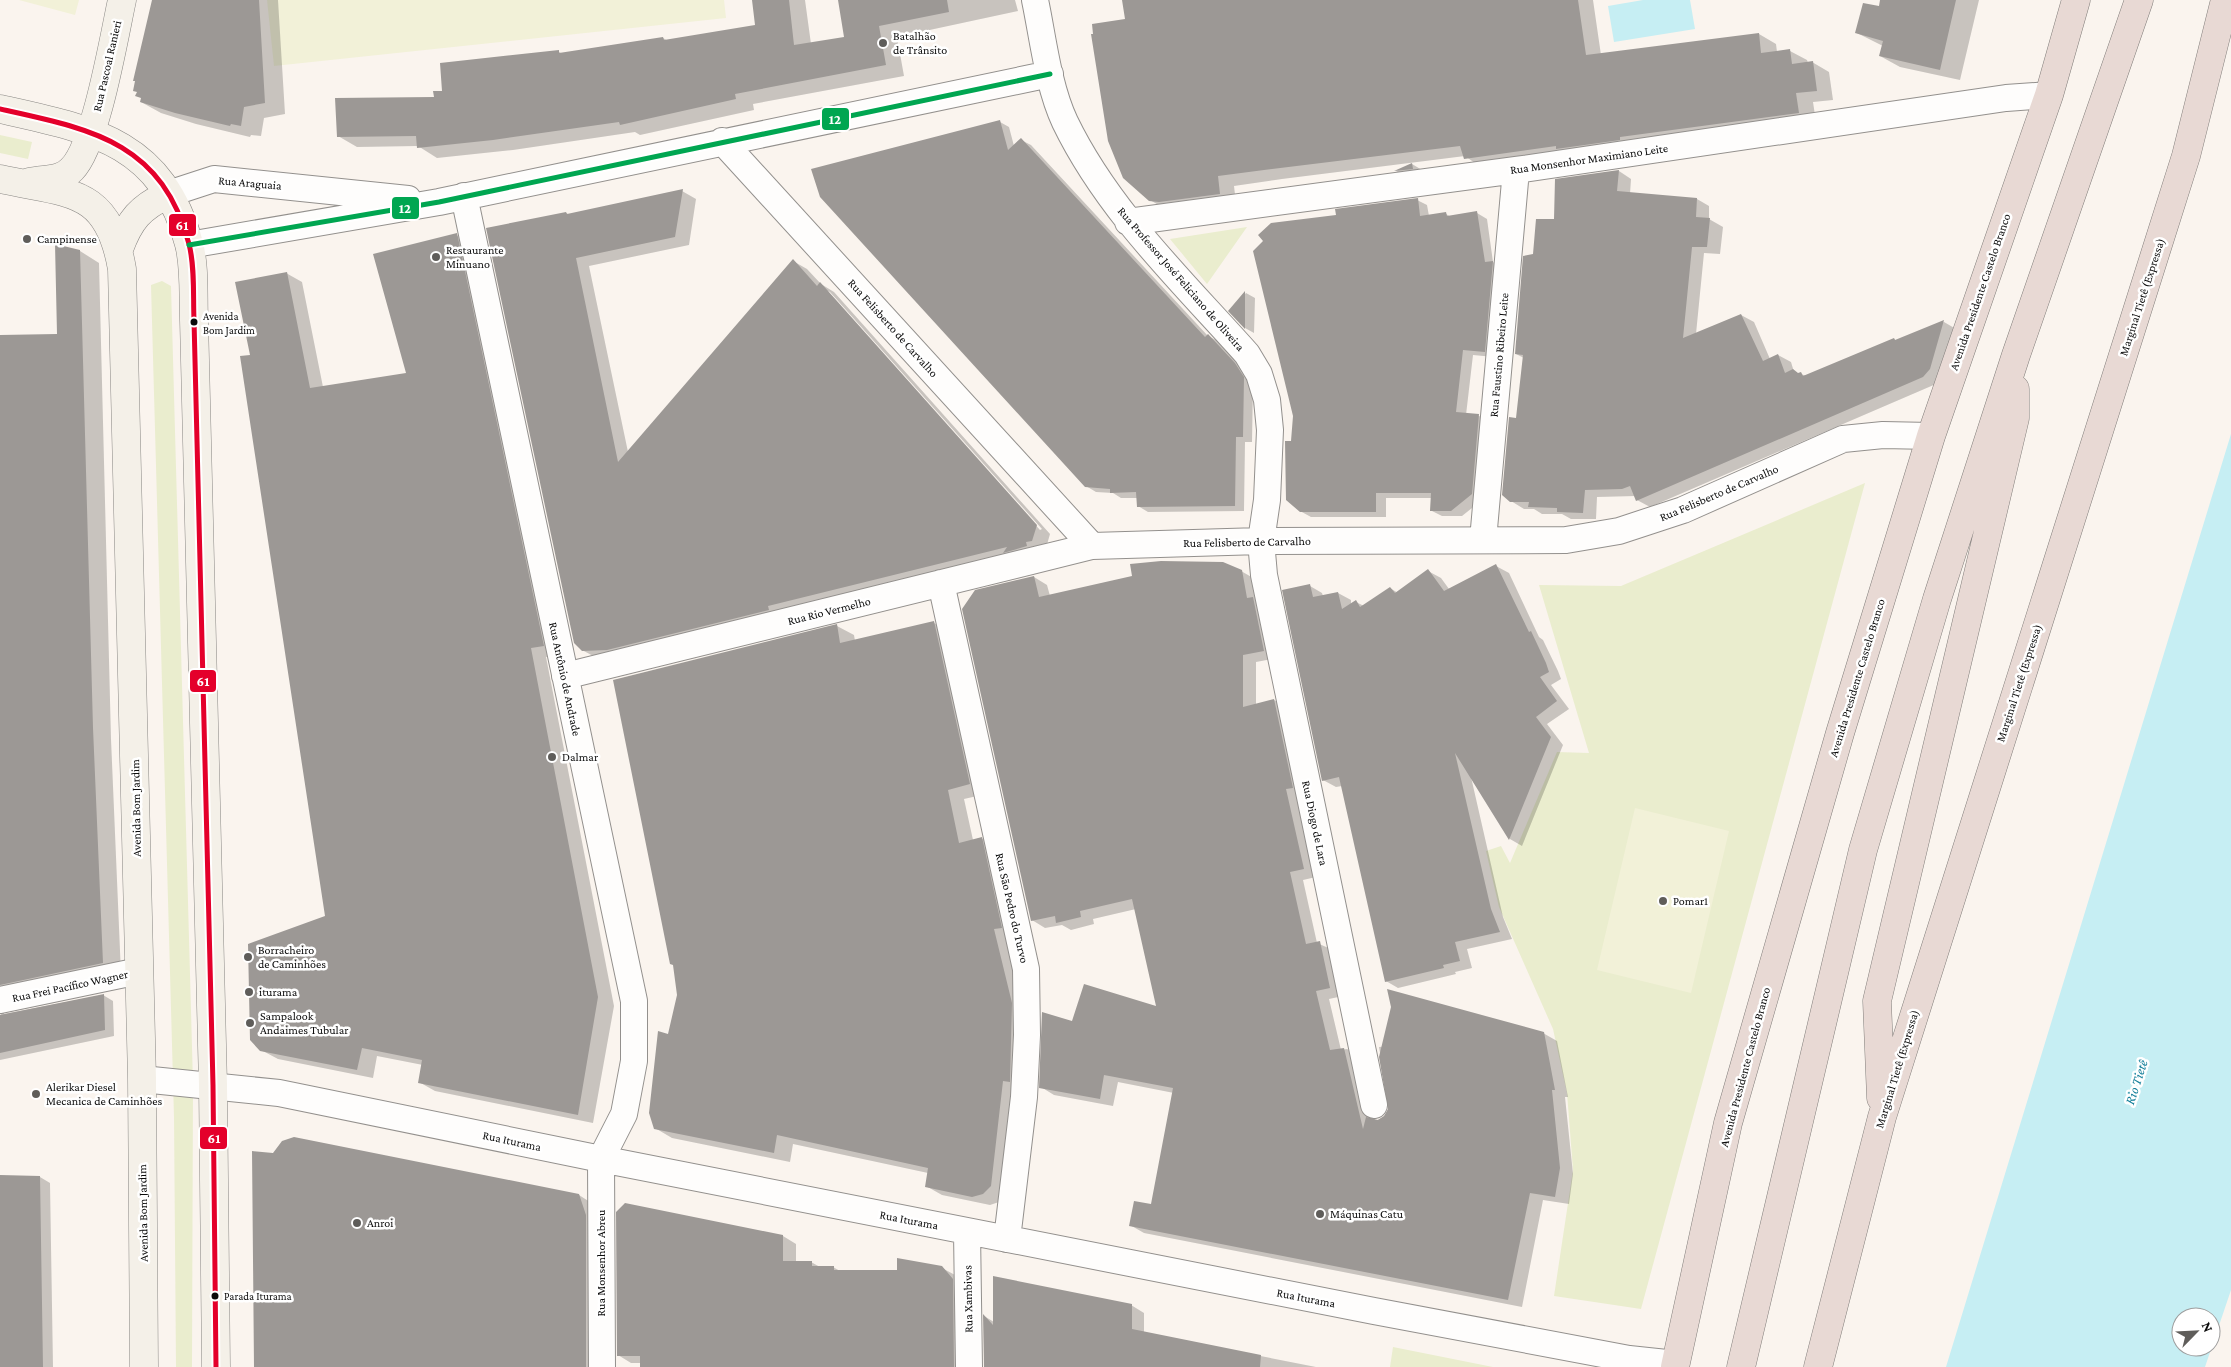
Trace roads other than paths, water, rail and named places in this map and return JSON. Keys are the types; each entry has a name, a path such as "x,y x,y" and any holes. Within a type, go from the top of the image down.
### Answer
{"highway":[{"name":"Avenida Presidente Castelo Branco","path":"1676,1366 1728,1123 1842,724 1930,436 2049,95 2076,0"},
{"path":"1741,1367 1863,850 1937,599 2016,354 2139,0"},
{"name":"Marginal Tietê (Expressa)","path":"1818,1367 1882,1117 2186,156 2225,0"},
{"path":"1882,1117 1877,1001 2015,418 2016,354"}],"main road":[{"name":"Rua Pascoal Ranieri","path":"11,181 57,179 72,169 82,155 91,131 122,0"},
{"path":"0,109 91,131 110,140 142,162 168,194 189,245 194,320 213,1085 216,1367"},
{"path":"11,181 82,197 95,205 112,230 119,249"},
{"path":"119,249 126,229 136,214 150,203 168,194"},
{"name":"Avenida Bom Jardim","path":"119,249 122,269 124,338 142,1079 144,1367"}],"street":[{"name":"Rua Professor José Feliciano de Oliveira","path":"1035,0 1050,74 1064,120 1090,168 1128,222 1247,354 1260,374 1267,400 1270,430 1266,500 1260,540"},
{"name":"Rua Araguaia","path":"189,245 439,202 722,141 1050,74"},
{"name":"Rua Monsenhor Maximiano Leite","path":"1128,222 1516,170 2006,98 2049,95"},
{"name":"Rua Felisberto de Carvalho","path":"722,141 1092,546 1260,540 1566,540 1619,531 1683,510 1842,439 1883,434 1930,436"},
{"name":"Rua Faustino Ribeiro Leite","path":"1483,540 1516,170"},
{"name":"Rua Araguaia","path":"168,194 214,179 439,202"},
{"name":"Rua Antônio de Andrade","path":"464,196 634,1001 634,1061 624,1114 600,1159"},
{"name":"Rua Diogo de Lara","path":"1260,540 1264,575 1374,1105"},
{"name":"Rua Rio Vermelho","path":"565,676 1092,546"},
{"name":"Rua São Pedro do Turvo","path":"941,583 1026,969 1028,1035 1024,1097 1007,1239"},
{"name":"Rua Frei Pacífico Wagner","path":"0,1000 139,971"},
{"name":"Rua Iturama","path":"142,1079 279,1093 967,1232 1609,1355 1676,1366"},
{"name":"Rua Monsenhor Abreu","path":"600,1159 602,1367"},
{"name":"Rua Xambivas","path":"967,1232 969,1367"}],"water":[{"path":"1643,0 1690,0 1695,29 1614,42 1608,6"},
{"name":"Rio Tietê","path":"2231,434 2231,1290 2221,1320 2221,1307 2171,1307 2171,1357 2208,1357 2205,1367 1946,1367"}],"place":[{"name":"Batalhão de Trânsito","path":"883,43"},
{"name":"Campinense","path":"27,239"},
{"name":"Restaurante Minuano","path":"436,257"},
{"name":"Avenida Bom Jardim","path":"194,322"},
{"name":"Dalmar","path":"552,757"},
{"name":"Pomar1","path":"1663,901"},
{"name":"Borracheiro de Caminhões","path":"248,957"},
{"name":"iturama","path":"249,992"},
{"name":"Sampalook Andaimes Tubular","path":"250,1023"},
{"name":"Alerikar Diesel Mecanica de Caminhões","path":"36,1094"},
{"name":"Máquinas Catu","path":"1320,1214"},
{"name":"Anroi","path":"357,1223"},
{"name":"Parada Iturama","path":"215,1296"}]}
